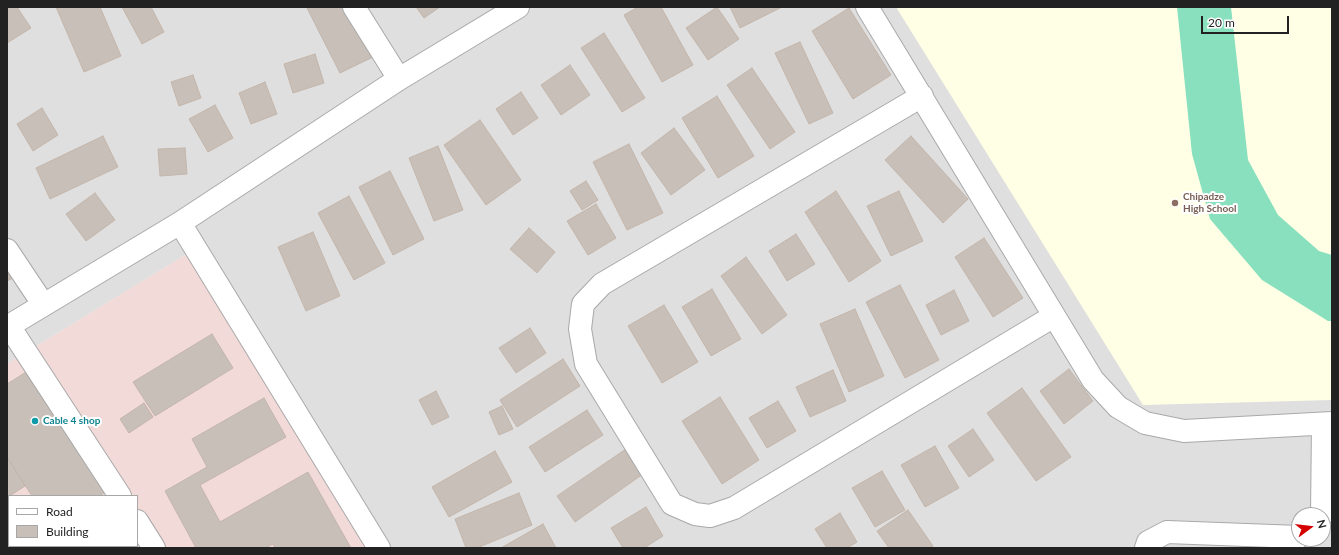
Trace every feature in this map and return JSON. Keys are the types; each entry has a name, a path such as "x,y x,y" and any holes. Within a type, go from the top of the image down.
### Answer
{"street":[{"path":"354,7 399,79"},
{"path":"119,495 8,327 180,223 399,79 518,7"},
{"path":"867,7 1093,380 1118,407 1145,423 1184,431 1327,424 1322,507"},
{"path":"922,96 602,284 583,304 580,329 586,364 672,504 695,514 710,516 734,508 1054,316"},
{"path":"180,223 379,548"},
{"path":"7,250 44,304"},
{"path":"138,524 154,548"},
{"path":"1146,548 1148,542 1167,532 1291,537"}],"shaded area":[{"path":"7,7 1332,7 1332,548 368,548 187,254 7,364"},
{"name":"Chipadze High School","path":"896,7 1332,7 1332,400 1143,405"},
{"path":"187,254 368,548 7,548 7,364"}],"green space":[{"path":"1177,7 1231,7 1248,160 1278,215 1319,251 1332,255 1332,321 1328,321 1262,280 1210,219 1192,154"}],"building":[{"path":"7,7 17,7 31,28 7,43"},
{"path":"56,7 100,7 121,56 84,72"},
{"path":"122,7 151,7 164,32 142,44"},
{"path":"349,7 373,57 340,73 307,8"},
{"path":"416,7 440,7 424,18"},
{"path":"638,7 661,7 693,65 662,82 624,15"},
{"path":"717,7 739,39 708,60 686,28"},
{"path":"730,7 782,7 740,28"},
{"path":"849,8 891,75 853,99 812,31"},
{"path":"604,33 645,98 622,112 581,48"},
{"path":"800,42 833,113 809,124 775,53"},
{"path":"315,54 324,83 293,93 284,64"},
{"path":"570,65 590,95 561,115 541,85"},
{"path":"752,68 795,132 770,149 727,85"},
{"path":"193,75 201,98 179,106 171,82"},
{"path":"265,82 277,114 251,124 239,93"},
{"path":"521,92 538,118 513,135 496,109"},
{"path":"717,96 754,156 718,178 682,118"},
{"path":"215,105 233,138 208,152 189,119"},
{"path":"42,108 58,135 33,151 17,124"},
{"path":"480,120 521,180 486,205 444,145"},
{"path":"674,128 705,170 671,195 641,153"},
{"path":"103,136 118,167 50,199 36,168"},
{"path":"911,136 968,199 943,223 885,160"},
{"path":"629,144 663,213 627,230 593,162"},
{"path":"438,146 463,210 434,221 409,158"},
{"path":"185,148 187,174 160,176 158,149"},
{"path":"390,171 424,239 393,255 359,187"},
{"path":"586,181 598,200 582,210 570,191"},
{"path":"836,191 881,261 849,282 805,212"},
{"path":"899,191 923,241 891,256 867,206"},
{"path":"95,193 115,220 86,241 66,214"},
{"path":"349,196 385,263 354,280 318,213"},
{"path":"596,204 616,238 588,255 567,221"},
{"path":"529,228 555,252 537,273 510,249"},
{"path":"313,232 340,296 306,311 278,247"},
{"path":"796,234 815,264 787,281 769,251"},
{"path":"984,238 1023,298 993,317 955,257"},
{"path":"746,257 787,315 762,334 721,276"},
{"path":"7,260 15,277 7,281"},
{"path":"900,285 939,360 905,378 866,302"},
{"path":"712,289 741,339 711,356 682,307"},
{"path":"954,290 969,321 941,335 926,305"},
{"path":"664,305 698,362 662,383 628,326"},
{"path":"855,309 884,376 849,392 820,324"},
{"path":"530,328 546,353 516,373 499,348"},
{"path":"212,334 233,368 155,416 133,382"},
{"path":"563,359 580,386 517,427 500,400"},
{"name":"Cable 4 shop","path":"31,369 107,491 101,495 31,495 7,457 7,384"},
{"path":"1069,369 1093,401 1064,424 1040,391"},
{"path":"833,370 846,401 810,417 796,387"},
{"path":"1022,388 1071,457 1036,481 987,413"},
{"path":"436,391 449,417 432,425 419,400"},
{"path":"720,397 759,460 722,484 682,421"},
{"path":"264,398 286,437 200,485 220,522 308,472 351,548 275,548 273,544 265,548 196,548 165,491 207,467 192,439"},
{"path":"778,401 796,431 767,448 749,418"},
{"path":"144,403 153,417 129,433 120,419"},
{"path":"502,406 513,429 499,435 489,412"},
{"path":"587,410 603,435 545,472 529,447"},
{"path":"973,429 994,460 969,477 948,446"},
{"path":"935,446 959,488 925,507 901,465"},
{"path":"626,449 643,474 575,522 557,496"},
{"path":"495,451 512,482 449,517 432,487"},
{"path":"7,457 25,486 11,495 8,495 8,547 40,548 7,548"},
{"path":"882,471 905,510 875,527 852,488"},
{"path":"519,493 532,525 477,548 466,548 455,519"},
{"path":"646,507 663,536 644,548 623,548 611,528"},
{"path":"908,510 933,546 929,548 889,548 877,531"},
{"path":"840,513 857,542 847,548 827,548 815,529"},
{"path":"543,524 556,548 501,548"}],"place":[{"name":"Chipadze High School","path":"1175,203"},
{"name":"Cable 4 shop","path":"35,421"}]}
